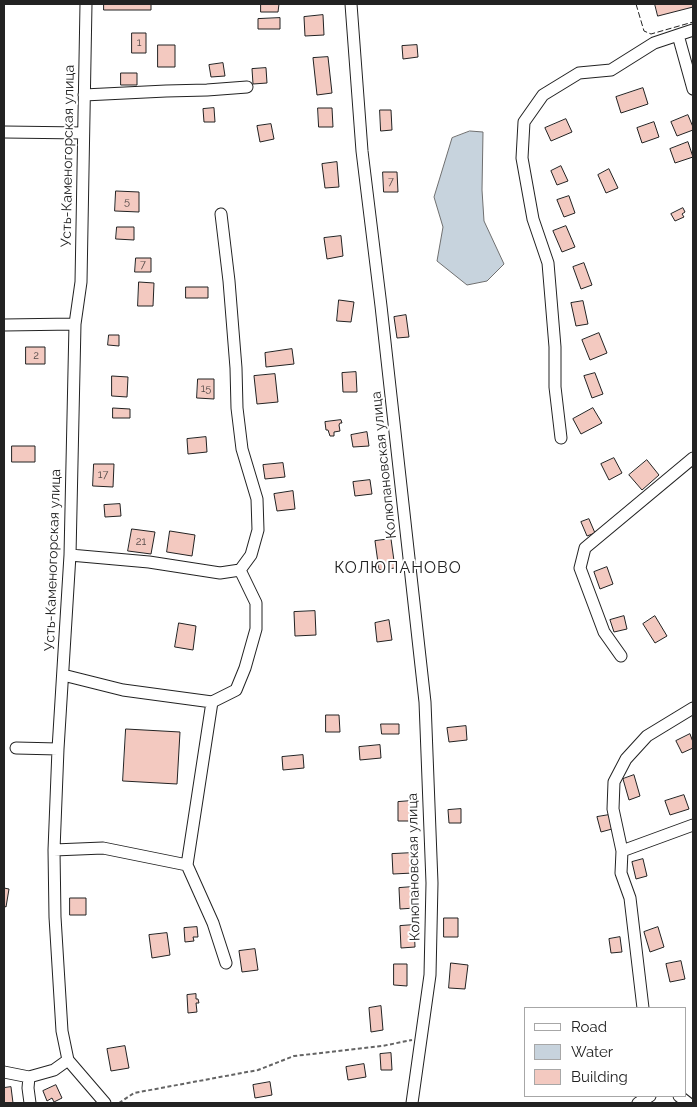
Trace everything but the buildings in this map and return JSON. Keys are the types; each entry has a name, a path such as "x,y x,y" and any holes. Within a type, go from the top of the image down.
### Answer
{"street":[{"name":"Усть-Каменогорская улица","path":"86,4 80,282 75,324 70,554 58,748 54,850 55,917 62,1031 68,1060 104,1103"},
{"name":"Колюпановская улица","path":"352,4 362,151 425,702 432,883 430,975 412,1103"},
{"path":"561,438 555,387 555,347 548,262 533,218 522,158 524,122 543,95 578,73 611,70 654,43 693,30"},
{"path":"678,35 693,89"},
{"path":"84,96 247,87"},
{"path":"4,132 83,133"},
{"path":"70,554 148,562 220,573 240,570 251,555 258,530 257,499 242,449 237,408 236,368 229,281 221,214"},
{"path":"4,326 75,324"},
{"path":"621,656 604,632 580,568 585,548 693,458"},
{"path":"63,675 122,690 212,702 236,690 245,668 256,629 256,603 240,570"},
{"path":"212,702 187,865 213,923 226,963"},
{"path":"643,1007 630,898 622,873 622,851 614,809 614,782 626,759 647,736 693,708"},
{"path":"16,748 58,748"},
{"path":"622,851 693,825"},
{"path":"54,850 103,848 187,865"},
{"path":"4,1072 28,1076 54,1070 68,1060"},
{"path":"28,1076 30,1103"}],"path":[{"path":"119,1103 134,1093 258,1070 294,1056 382,1046 421,1038"}],"water":[{"path":"470,131 483,132 482,190 484,221 504,264 487,281 467,285 437,261 443,227 434,197 452,138"}],"fence":[{"path":"636,4 644,31 651,34 693,22"}],"district":[{"name":"КОЛЮПАНОВО","path":"398,568"}]}
